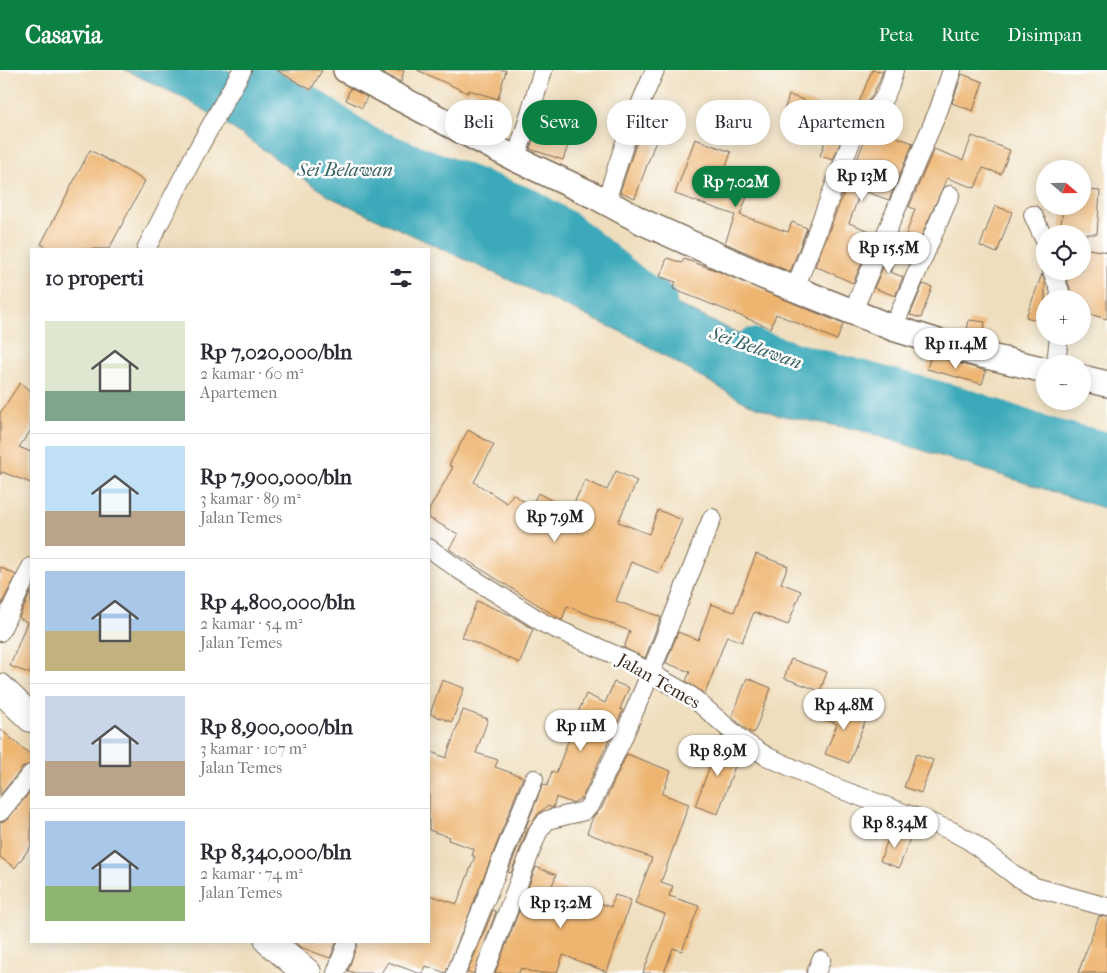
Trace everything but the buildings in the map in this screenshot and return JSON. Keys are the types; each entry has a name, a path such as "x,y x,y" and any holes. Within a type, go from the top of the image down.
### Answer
{"main road":[{"path":"0,688 30,717"},
{"path":"276,944 307,973"}],"street":[{"path":"147,248 195,154 242,70"},
{"path":"516,159 543,70"},
{"path":"606,201 628,130 655,70"},
{"path":"794,290 859,121 872,114 881,105 894,70"},
{"path":"852,313 939,109 952,70"},
{"path":"350,71 516,159 606,201 643,222 794,290 893,328 974,353 1036,368"},
{"path":"893,328 950,195"},
{"path":"1033,215 1038,225"},
{"path":"1091,380 1107,384"},
{"path":"484,973 538,832 547,820 584,812 591,804 622,740 651,672 712,518"},
{"name":"Jalan Temes","path":"430,549 458,569 545,624 651,672 691,696 743,741 766,756 837,788 950,830 970,841 1035,887 1107,907"},
{"path":"0,632 30,569"},
{"path":"0,812 30,775"},
{"path":"456,973 534,779"},
{"path":"336,973 347,943"}],"water":[{"name":"Sei Belawan","path":"125,70 228,70 300,112 568,244 664,298 837,380 965,425 1107,456 1107,509 859,430 778,415 746,403 632,337 330,197 206,111"}],"waterway":[{"name":"Sei Belawan","path":"256,70 367,145 530,208 568,231 635,286 658,301"},
{"name":"Sei Belawan","path":"752,347 793,361 961,406 1045,436 1107,451"}]}
